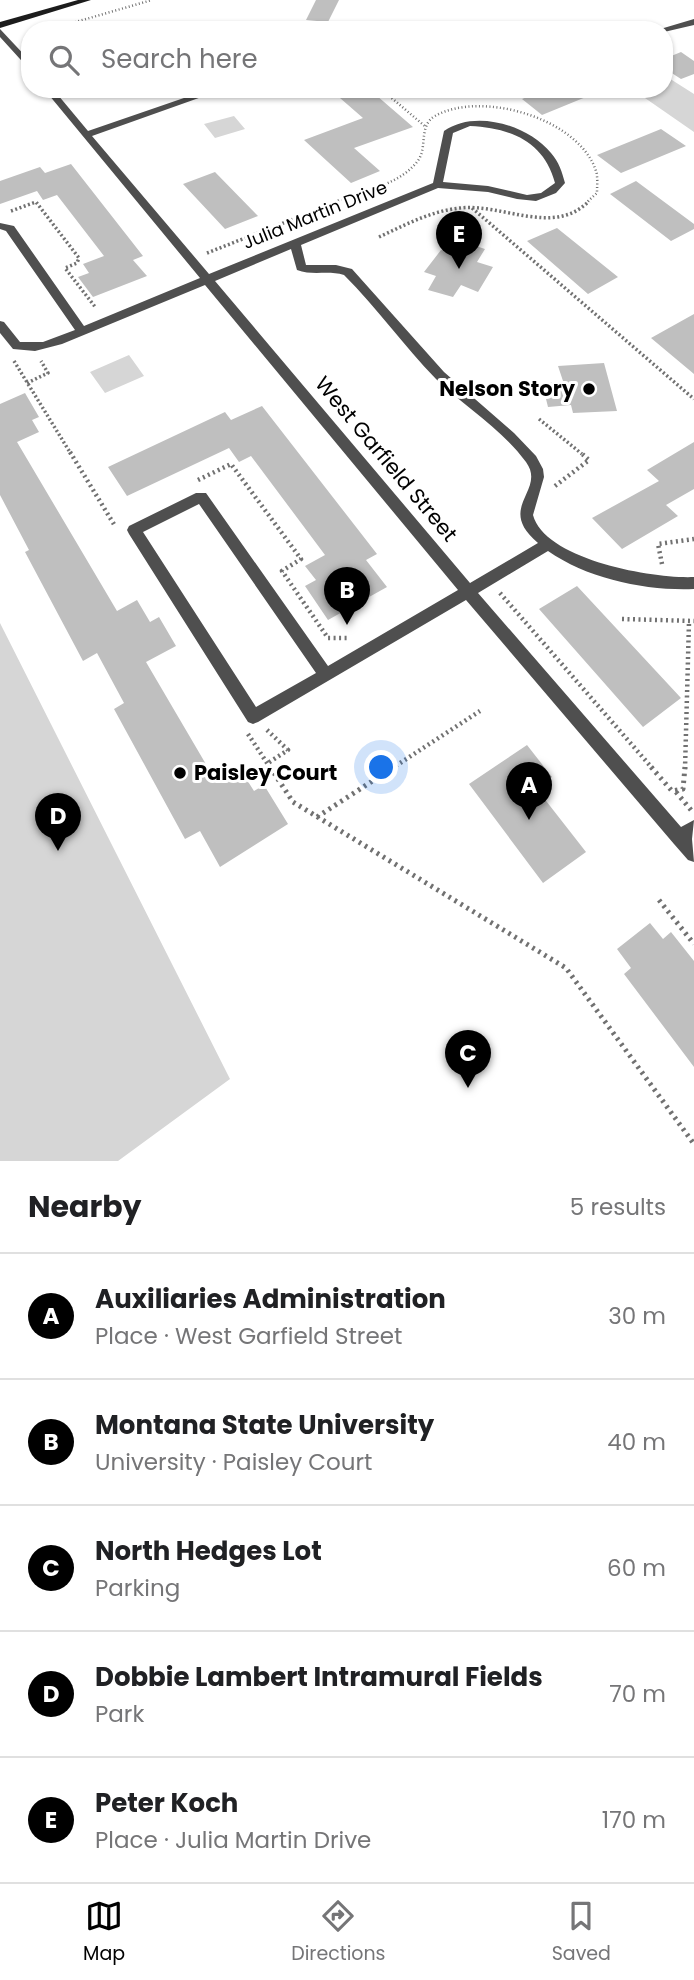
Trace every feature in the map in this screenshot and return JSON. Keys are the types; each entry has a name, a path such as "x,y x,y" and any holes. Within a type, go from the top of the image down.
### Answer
{"main road":[{"path":"0,25 86,0"}],"street":[{"path":"673,27 694,22"},
{"path":"0,32 21,56"},
{"name":"West Garfield Street","path":"55,98 468,590 687,833 694,854"},
{"path":"86,135 194,98"},
{"name":"Julia Martin Drive","path":"207,280 438,186 465,187 536,198 553,193 560,183 553,160 527,138 511,129 488,123 469,123 449,131 443,142 443,170 438,186"},
{"path":"0,226 10,228 82,331"},
{"path":"295,244 301,267 307,270 341,269 348,272 440,374 514,440 533,461 539,481 526,514 528,523 548,544 589,564 626,576 662,583 694,583"},
{"path":"0,325 17,346 32,349 50,345 207,280"},
{"path":"326,675 201,497 134,530 249,723 548,544"}],"path":[{"path":"79,21 152,0"},
{"path":"392,98 426,127"},
{"path":"465,187 472,208 694,399"},
{"path":"0,215 36,202 79,258 77,263 65,268 93,307 106,308"},
{"path":"7,349 119,532"},
{"path":"27,383 48,373 32,349"},
{"path":"539,419 589,460 553,488"},
{"path":"195,481 231,464 301,559 282,571 328,638 337,640 358,632"},
{"path":"112,521 124,515"},
{"path":"650,566 660,566 664,561 658,544 694,539"},
{"path":"488,579 694,813"},
{"path":"622,619 692,622 685,783 683,789 676,792"},
{"path":"317,817 480,711"},
{"path":"249,723 288,750 267,763"},
{"path":"249,723 267,763 293,802 566,968 694,1144"},
{"path":"659,900 694,944"}],"shaded area":[{"path":"673,81 694,94 694,132 645,98 673,98"},
{"path":"234,116 245,129 215,138 204,124"},
{"path":"129,355 144,376 105,393 90,372"},
{"path":"0,623 230,1079 118,1161 0,1161"}],"building":[{"path":"316,0 339,0 328,21 306,20"},
{"path":"681,52 694,61 694,74 681,79 673,74 673,55"},
{"path":"340,98 379,98 413,127 354,148 380,171 351,183 304,140 363,118"},
{"path":"524,98 583,98 542,115 522,99"},
{"path":"661,129 686,146 621,173 597,155"},
{"path":"71,164 143,256 133,260 147,276 93,297 78,277 89,273 83,264 104,256 57,195 43,200 37,191 0,204 0,181 40,167 45,173"},
{"path":"215,172 258,216 225,229 183,184"},
{"path":"636,181 694,224 694,229 671,241 610,194"},
{"path":"557,228 618,277 588,294 527,241"},
{"path":"467,243 485,249 477,262 493,267 478,292 461,285 453,297 428,290 436,276 424,272 441,250 456,254"},
{"path":"694,314 694,374 651,338"},
{"name":"Nelson Story","path":"604,363 617,411 573,413 571,405 548,407 542,383 563,381 558,366"},
{"path":"25,393 39,417 32,420 39,432 17,442 117,611 137,600 150,622 159,617 176,646 146,662 217,783 240,769 254,791 264,785 288,824 220,867 200,831 185,839 114,709 124,703 97,653 83,661 25,552 29,550 0,495 0,404"},
{"path":"262,406 377,554 366,560 387,587 328,620 305,586 316,580 305,566 325,555 251,456 239,462 229,448 127,496 108,467 225,412 231,420"},
{"path":"694,442 694,489 666,505 678,516 622,549 592,518 659,481 647,470"},
{"path":"577,586 681,698 643,727 539,609"},
{"path":"527,745 552,777 536,788 586,852 543,883 469,784"},
{"path":"650,923 663,939 671,932 694,961 694,1067 624,974 631,968 617,949"}],"place":[{"name":"Peter Koch","path":"459,269"},
{"name":"Nelson Story","path":"589,389"},
{"name":"Montana State University","path":"347,625"},
{"name":"Paisley Court","path":"180,773"},
{"name":"Auxiliaries Administration","path":"529,820"},
{"name":"Dobbie Lambert Intramural Fields","path":"58,851"},
{"name":"North Hedges Lot","path":"468,1088"}]}
